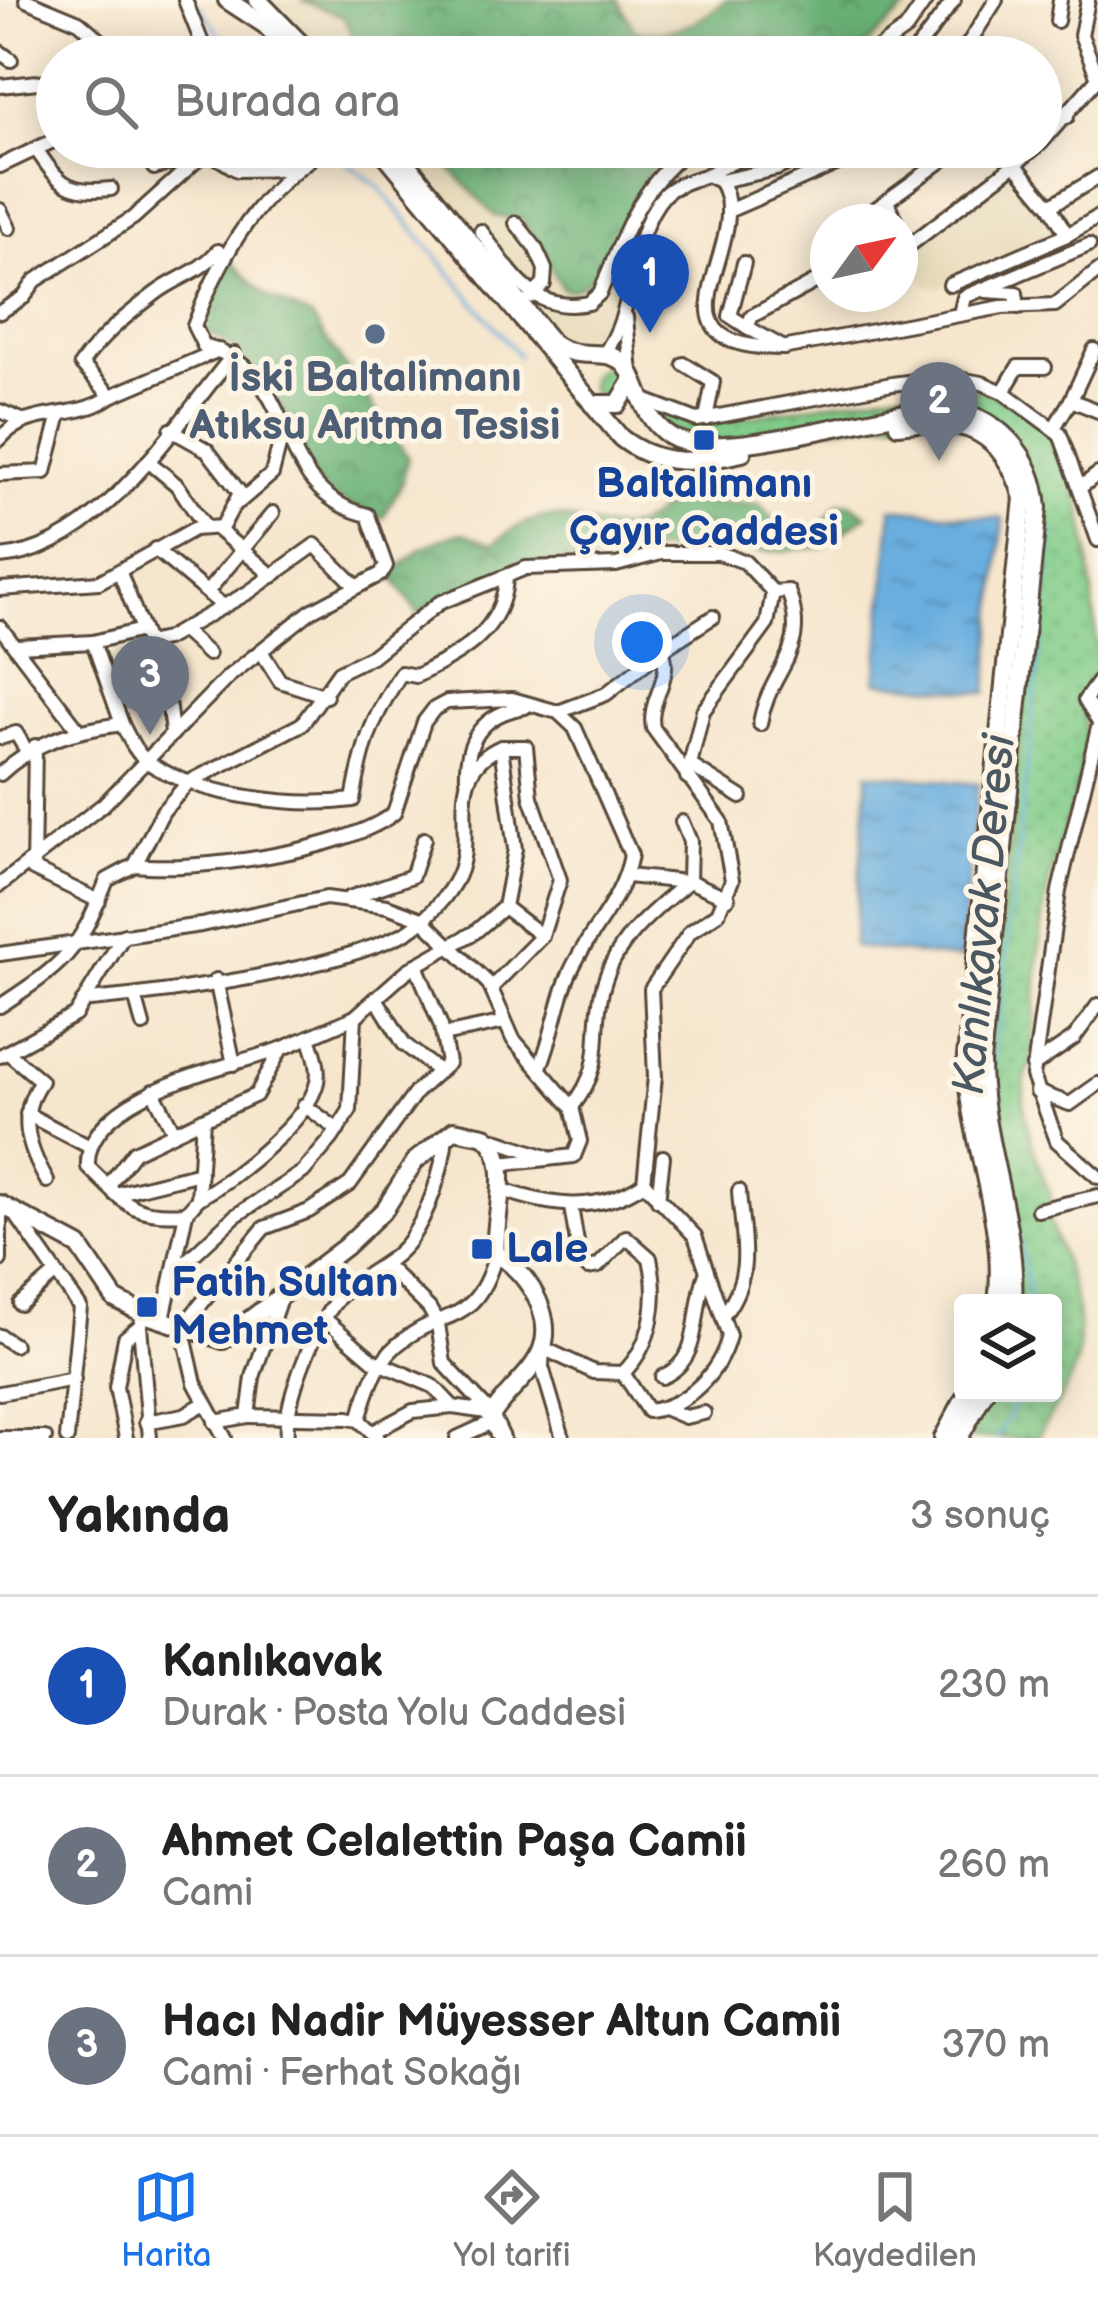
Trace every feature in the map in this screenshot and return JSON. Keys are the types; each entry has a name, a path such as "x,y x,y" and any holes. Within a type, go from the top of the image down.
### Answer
{"main road":[{"path":"227,0 276,36"},
{"path":"258,0 293,36"},
{"path":"396,168 627,443 673,461 713,460 941,420 989,439 1012,464 1023,498 1022,523 966,1057 967,1104 999,1260 998,1294"},
{"path":"411,168 552,343 570,353 618,358 658,426 695,446 723,446 922,410 956,410 1000,430 1025,462 1038,508 981,1061 985,1123 1011,1251 1013,1294"},
{"path":"588,400 580,374 600,356"},
{"path":"588,400 618,404 633,385"},
{"path":"4,1209 79,1246 116,1299 142,1320 163,1319 223,1340 386,1209 415,1161 446,1136 454,1130 485,1136 501,1164 493,1229 496,1254 526,1276 542,1318 543,1348 495,1429"},
{"path":"943,1438 962,1402"},
{"path":"959,1438 979,1402"}],"street":[{"path":"26,0 79,22 95,36"},
{"path":"896,36 926,0"},
{"path":"927,36 954,0"},
{"path":"974,36 996,0"},
{"path":"1058,21 1060,0"},
{"path":"1062,121 1098,78 1081,35 1088,0"},
{"path":"184,4 198,36"},
{"path":"0,86 36,82"},
{"path":"1062,113 1067,116"},
{"path":"0,166 36,149"},
{"path":"48,168 78,192 111,189"},
{"path":"0,312 24,297 35,281 133,218 189,168"},
{"path":"234,168 292,169"},
{"path":"481,231 531,297 559,306 589,303 600,293 634,207 665,168"},
{"path":"713,178 728,168"},
{"path":"600,356 626,316 651,220 663,196 713,178 780,168"},
{"path":"728,211 827,168"},
{"path":"883,204 932,168"},
{"path":"918,238 1011,168"},
{"path":"1019,168 1067,235"},
{"path":"111,396 81,364 104,333 158,291 199,271 292,169"},
{"path":"1049,206 1098,177"},
{"path":"713,178 728,211 711,282 712,321 727,341 746,348 784,348 960,314 1055,305 1098,271"},
{"path":"0,210 9,228"},
{"path":"1018,307 1016,292 950,285 1039,251 1098,217"},
{"path":"516,223 545,269 544,284 531,297"},
{"path":"0,885 104,804 261,651 311,611 386,566 368,515 340,508 314,489 285,422 234,354 204,346 194,326 217,265 237,234"},
{"path":"960,314 964,297 1090,245"},
{"path":"1039,251 1063,258"},
{"path":"744,263 729,303 730,316 784,348"},
{"path":"747,327 765,305 810,284"},
{"path":"626,316 633,385 706,419 947,376 1003,392 1066,442 1098,540"},
{"path":"0,439 22,420 100,404 219,350"},
{"path":"1054,428 1094,350"},
{"path":"0,557 43,544 84,520 148,461 234,354"},
{"path":"684,364 713,382 706,419"},
{"path":"1003,392 1018,367 1045,367"},
{"path":"1071,400 1098,411"},
{"path":"0,410 22,420"},
{"path":"0,474 45,472 62,423 60,414"},
{"path":"0,589 76,587 120,573 155,549 210,527 272,474 285,422"},
{"path":"170,430 207,450 241,493 239,502"},
{"path":"148,461 178,487 210,527 273,576"},
{"path":"1082,486 1098,474"},
{"path":"207,592 238,548 256,536 273,513"},
{"path":"17,646 182,631 315,545 356,586"},
{"path":"155,549 224,606"},
{"path":"135,865 163,811 193,779 302,724 339,672 372,656 439,603 526,568 616,565 662,554 719,553 746,562 772,592 767,624 703,711 688,771"},
{"path":"120,573 167,693 172,734"},
{"path":"93,642 122,724 146,761 286,804 353,800 356,764 375,714 401,674 416,676 478,639 500,613 506,577"},
{"path":"760,724 763,702 788,663 797,636 788,591 772,592"},
{"path":"558,712 606,694 713,617"},
{"path":"0,627 78,729"},
{"path":"182,631 208,654"},
{"path":"623,1373 648,1411 666,1409 702,1385 724,1353 725,1313 694,1236 644,1183 656,1076 651,989 690,932 728,898 729,844 721,821 651,718 666,670 662,650"},
{"path":"261,651 280,681 326,695"},
{"path":"1098,682 1085,700 1097,720 1058,892 1033,1066 1037,1092 1057,1141 1098,1178"},
{"path":"0,1006 50,973 84,939 107,880 135,865 214,864 347,839 394,813 424,722 434,709 474,700 538,704 558,712 581,739 628,838 627,876 568,977 563,1007 540,1066"},
{"path":"89,1000 135,996 341,958 406,933 443,899 462,863 467,848 461,801 466,760 484,723 512,709 538,704"},
{"path":"0,774 31,748 78,729 122,724"},
{"path":"0,738 16,733 31,748 33,869 98,901"},
{"path":"466,779 501,747 526,747 531,797 556,862 556,898 542,936 490,988"},
{"path":"186,1213 142,1214 88,1167 88,1146 106,1123 154,1091 281,1049 355,1017 416,965 504,908 511,897 515,849 501,747"},
{"path":"688,771 741,796"},
{"path":"572,1107 598,1064 602,989 629,931 688,882 691,841 682,822"},
{"path":"342,900 412,876 424,839"},
{"path":"627,876 688,882 728,898"},
{"path":"0,954 40,952 84,939 326,898 386,906 422,919 453,944 490,988 513,1039 572,1107 580,1142 574,1156 501,1164"},
{"path":"504,908 542,936"},
{"path":"47,1181 30,1150 27,1114 41,1081 3,1054 75,1016 89,1000 124,935"},
{"path":"225,1438 205,1403 182,1327 264,1228 309,1211 350,1184 450,1059 416,965"},
{"path":"215,980 234,1064"},
{"path":"135,996 143,1025"},
{"path":"376,998 404,1044 438,1071"},
{"path":"1033,1066 1074,1038 1098,1005"},
{"path":"174,1273 235,1216 303,1172 338,1130 350,1110 355,1017"},
{"path":"443,1035 505,1022"},
{"path":"163,1319 186,1213 198,1198 249,1168 304,1105 316,1086 318,1064 310,1036"},
{"path":"111,1190 134,1152 256,1095 281,1049"},
{"path":"1037,1092 1070,1104 1098,1084"},
{"path":"154,1091 174,1132"},
{"path":"304,1105 338,1130"},
{"path":"27,1114 88,1146"},
{"path":"198,1198 203,1119"},
{"path":"287,1438 285,1416 326,1320 345,1291 406,1245 419,1224 446,1136"},
{"path":"485,1136 553,1160"},
{"path":"658,1200 663,1157"},
{"path":"111,1190 200,1173"},
{"path":"500,1189 571,1207 606,1200 644,1183"},
{"path":"725,1313 737,1296 748,1257 739,1191"},
{"path":"1039,1210 1098,1196"},
{"path":"571,1207 580,1259 588,1268 598,1266 626,1238 650,1258 648,1344 623,1373"},
{"path":"0,1259 4,1209"},
{"path":"4,1209 80,1307 65,1436"},
{"path":"359,1420 369,1385 394,1347 461,1315 476,1300 496,1254"},
{"path":"384,1264 399,1274 438,1324 444,1363 495,1429"},
{"path":"20,1304 55,1274"},
{"path":"662,1377 677,1370 692,1351 694,1303 706,1274"},
{"path":"248,1416 254,1377 280,1298"},
{"path":"142,1320 149,1438"},
{"path":"126,1438 116,1388 125,1338 142,1320"},
{"path":"326,1320 382,1366 416,1376 453,1407 495,1429"},
{"path":"0,1336 14,1345"},
{"path":"563,1438 542,1367 543,1348 594,1372 623,1373"},
{"path":"0,1393 74,1379"},
{"path":"146,1421 184,1414 205,1403"},
{"path":"215,1422 248,1416 359,1420 375,1435 413,1411 453,1407"},
{"path":"666,1409 685,1417 704,1412"},
{"path":"457,1438 495,1429"},
{"path":"0,1438 45,1438"}],"shaded area":[{"path":"266,0 944,0 914,36 303,36"},
{"path":"424,168 690,168 640,211 622,266 614,321 605,339 587,349 555,339"},
{"path":"1014,168 1065,235 939,288 922,282 918,242"}],"green space":[{"path":"301,0 618,0 635,30 660,32 684,27 725,0 915,0 876,36 352,36 344,17"},
{"path":"450,168 653,168 604,261 579,287 564,290 522,220 495,216"},
{"path":"226,257 267,296 311,317 408,457 402,483 383,518 341,501 318,484 267,385 244,358 200,328"},
{"path":"605,368 616,372 620,383 616,394 605,398 594,394 590,383 594,372"},
{"path":"947,382 1025,409 1051,428 1070,460 1093,595 1097,679 1080,701 1084,724 1081,770 1048,887 1032,1063 1024,1094 1029,1131 1051,1200 1046,1210 1077,1309 1078,1349 1062,1396 1062,1294 1018,1294 985,1089 1041,511 970,410 720,442 670,430 651,405 701,425"},
{"path":"839,503 850,503 867,515 822,548 661,550 613,559 523,565 492,574 418,614 391,574 422,548 451,535 464,533 493,544 535,519 566,518 613,528 633,526 672,505 759,504 785,531 821,525"},
{"path":"985,1402 1058,1402 1037,1438 966,1438"}],"water":[{"path":"892,508 1003,519 987,693 876,682"},
{"path":"868,773 978,784 960,959 853,947"}],"waterway":[{"name":"Kanlıkavak Deresi","path":"199,5 221,36"},
{"name":"Kanlıkavak Deresi","path":"354,168 378,186 519,356"},
{"name":"Kanlıkavak Deresi","path":"1029,1294 992,1084 1053,530"},
{"name":"Kanlıkavak Deresi","path":"997,1438 1016,1402"}],"place":[{"name":"Kanlıkavak","path":"650,333"},
{"name":"İski Baltalimanı Atıksu Arıtma Tesisi","path":"375,334"},
{"name":"Baltalimanı Çayır Caddesi","path":"704,440"},
{"name":"Ahmet Celalettin Paşa Camii","path":"939,461"},
{"name":"Hacı Nadir Müyesser Altun Camii","path":"150,735"},
{"name":"Lale","path":"482,1249"},
{"name":"Fatih Sultan Mehmet","path":"147,1307"}]}
